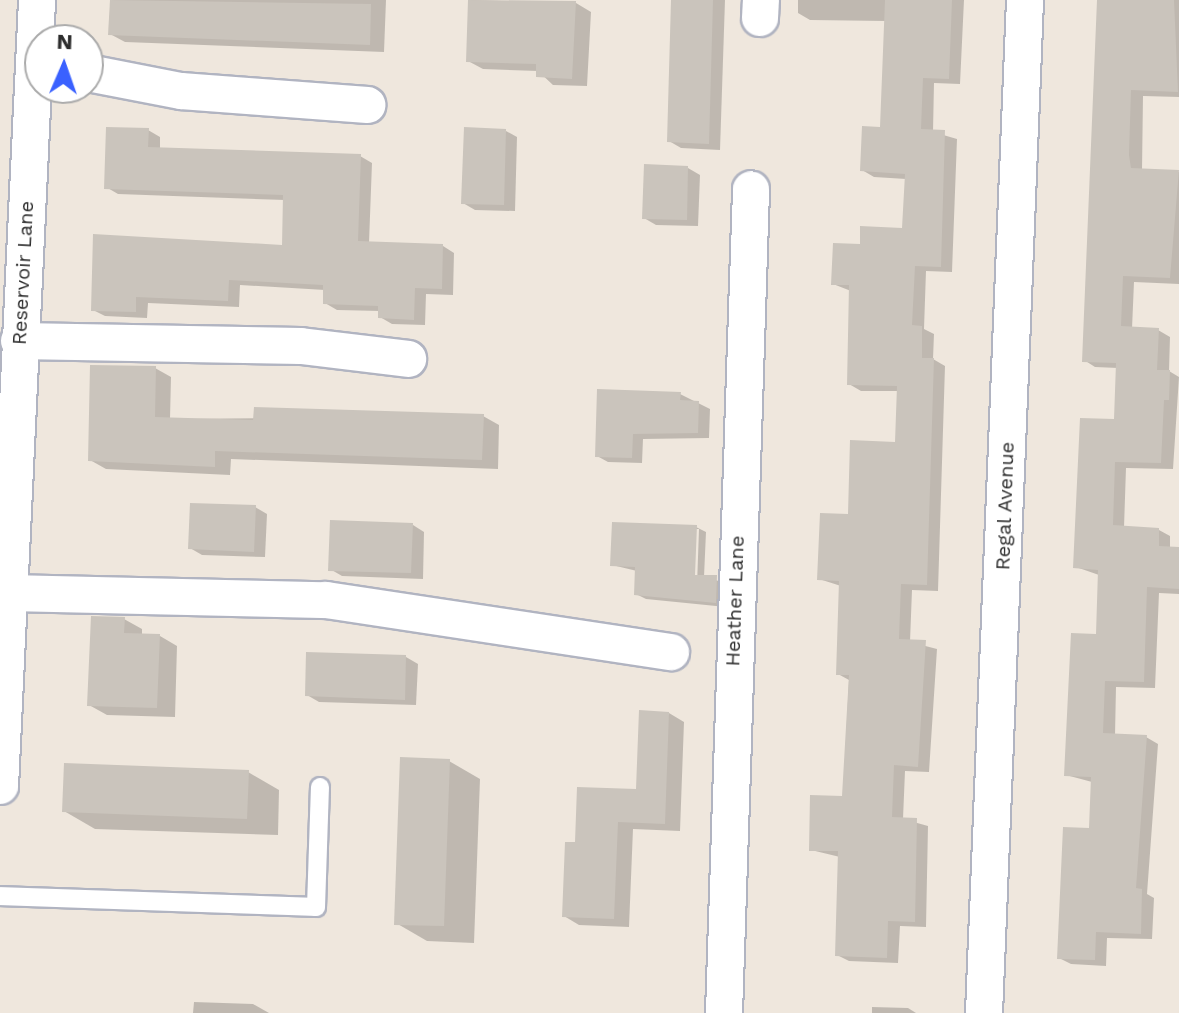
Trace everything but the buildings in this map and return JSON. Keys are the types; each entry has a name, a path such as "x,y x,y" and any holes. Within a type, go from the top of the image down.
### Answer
{"street":[{"name":"Reservoir Lane","path":"37,0 37,24"},
{"name":"Regal Avenue","path":"984,1013 1025,0"},
{"path":"104,76 181,91 367,105"},
{"name":"Reservoir Lane","path":"0,786 19,341 34,104"},
{"name":"Heather Lane","path":"724,1013 751,189"},
{"path":"19,341 301,346 408,359"},
{"path":"8,593 326,600 671,652"}],"lane":[{"path":"0,896 316,907 320,787"}]}
